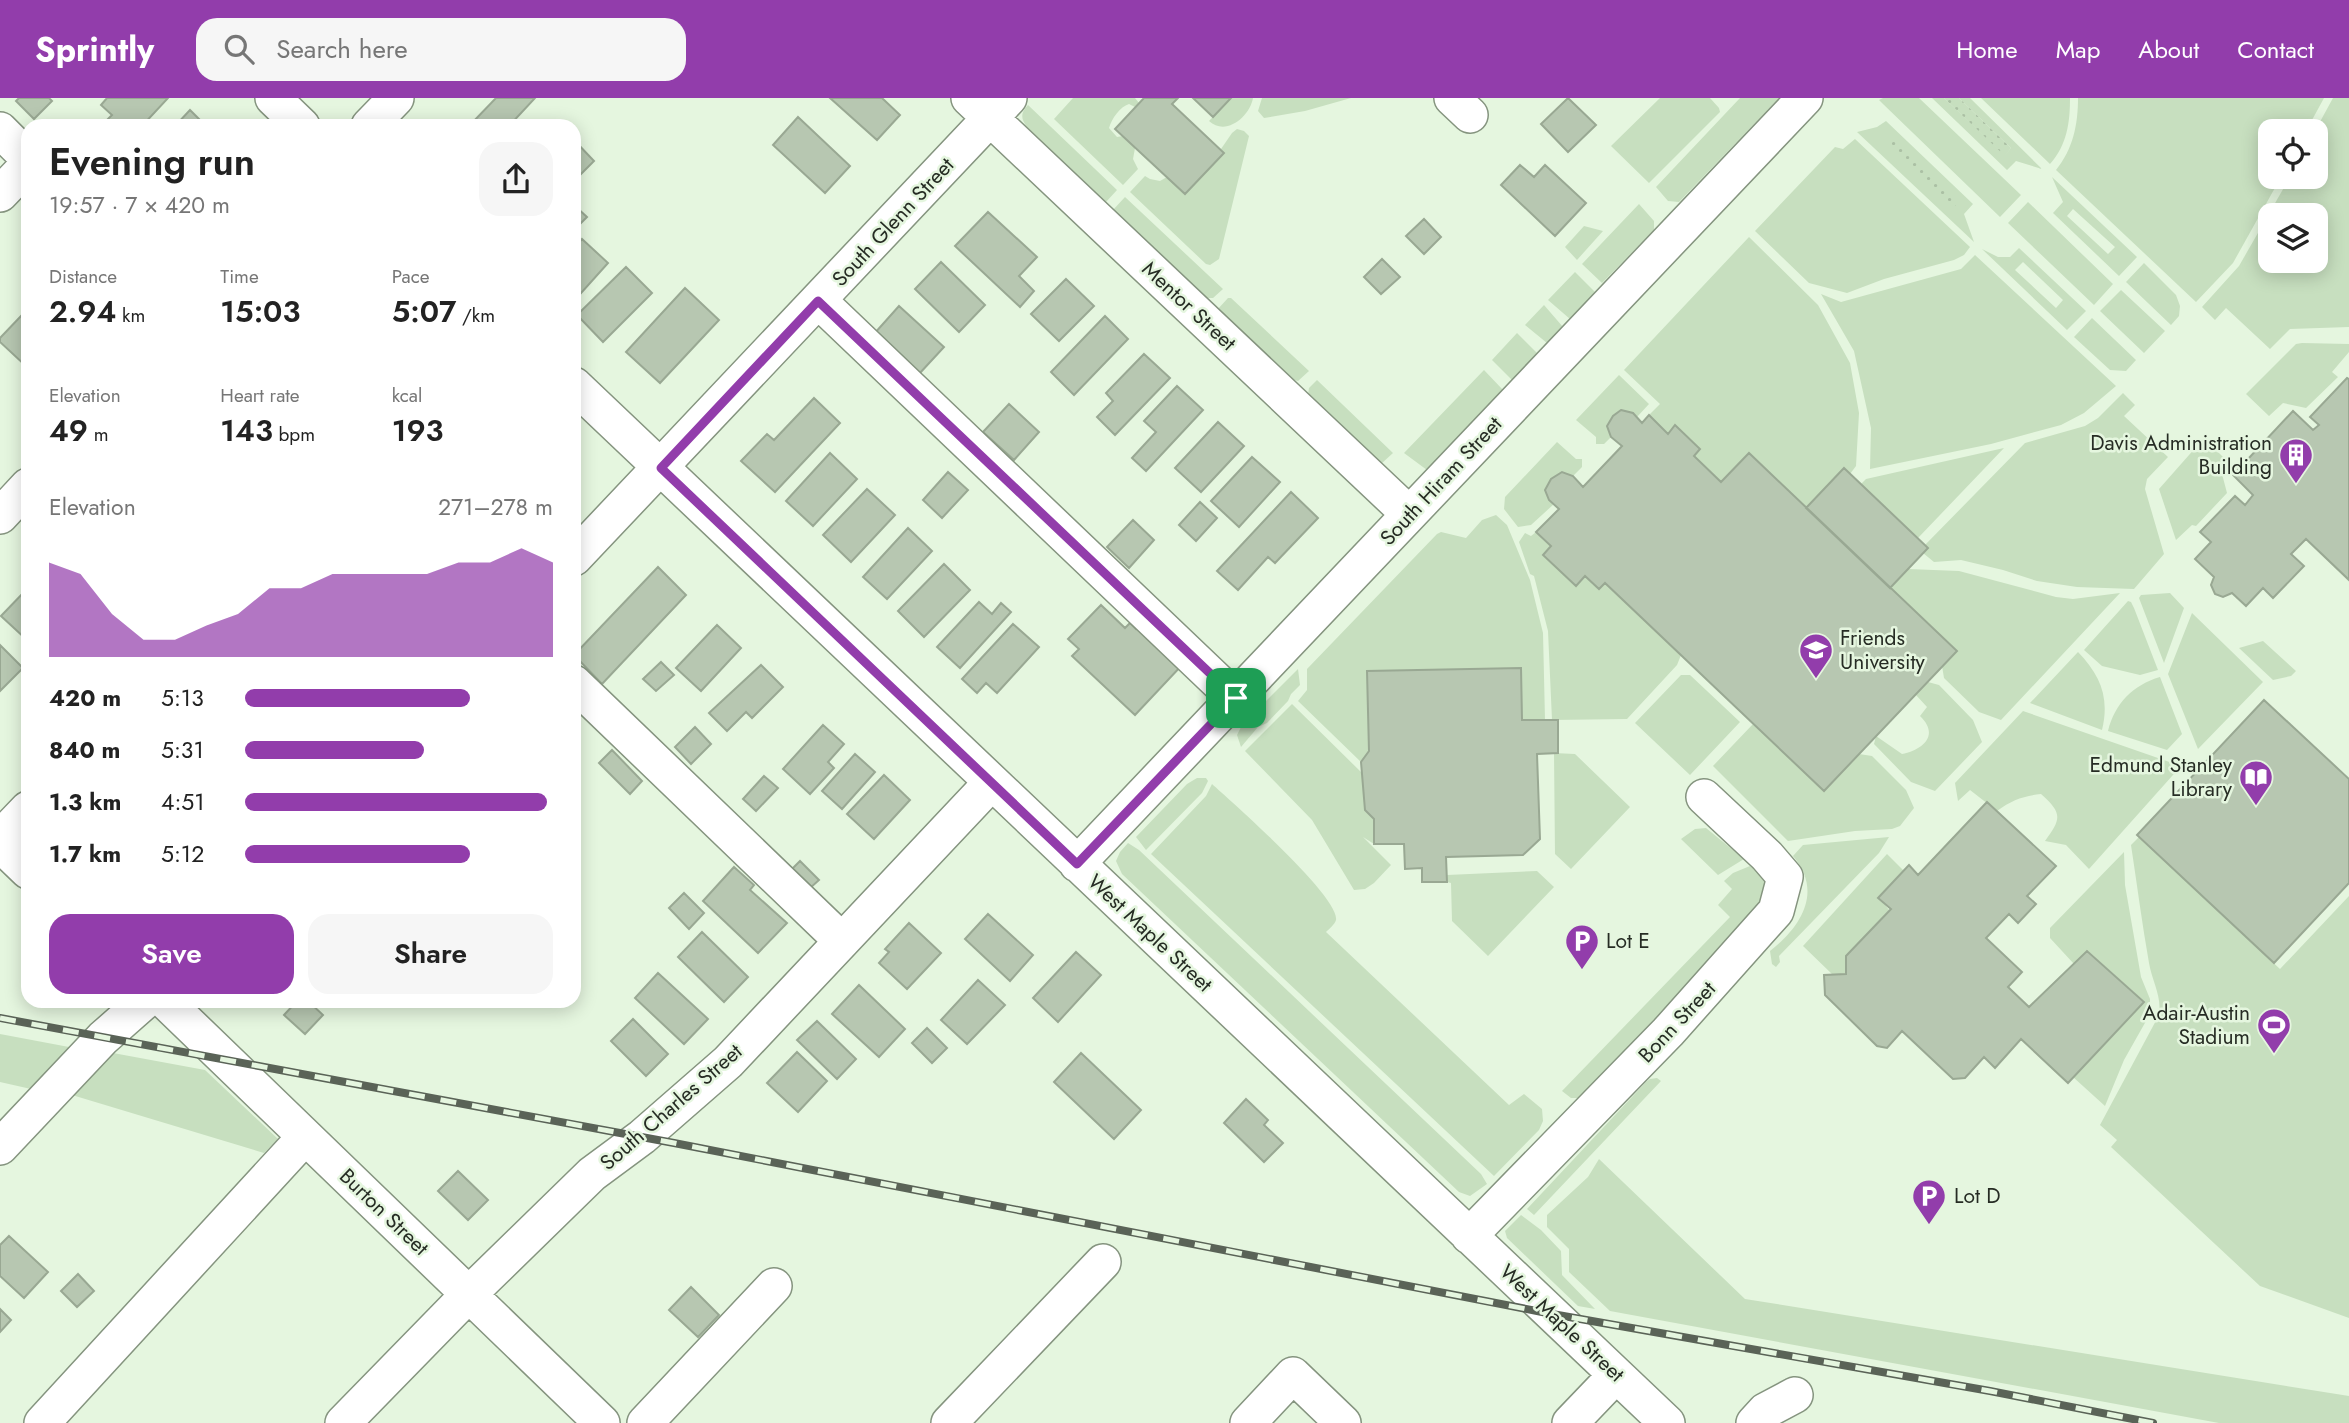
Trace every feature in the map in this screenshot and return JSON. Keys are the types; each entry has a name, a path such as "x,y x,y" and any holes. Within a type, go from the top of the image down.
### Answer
{"street":[{"path":"273,98 295,119"},
{"path":"376,119 396,98"},
{"name":"South Hiram Street","path":"1077,864 1805,98"},
{"name":"Mentor Street","path":"989,105 1409,514"},
{"name":"South Glenn Street","path":"581,551 818,301 989,105"},
{"path":"0,130 21,151"},
{"path":"0,194 21,172"},
{"path":"818,301 1236,698"},
{"name":"West Maple Street","path":"581,392 1667,1423"},
{"path":"0,516 21,494"},
{"path":"581,689 842,941"},
{"name":"South Charles Street","path":"343,1423 469,1294 593,1174 642,1137 728,1062 991,783"},
{"name":"Bonn Street","path":"1469,1236 1668,1032 1776,911 1785,877 1768,856 1704,797"},
{"path":"0,838 21,816"},
{"path":"0,844 21,864"},
{"path":"0,1147 103,1038 137,1008"},
{"name":"Burton Street","path":"172,1008 602,1423"},
{"path":"42,1423 305,1137"},
{"path":"950,1423 1103,1262"},
{"path":"645,1423 774,1286"},
{"path":"1248,1423 1293,1375 1343,1423"},
{"path":"1570,1423 1616,1375"},
{"path":"1754,1423 1765,1411 1795,1395"}],"green space":[{"path":"1073,98 1135,98 1139,103 1135,107 1129,104 1122,108 1109,128 1117,137 1123,136 1135,148 1133,159 1138,169 1123,185 1054,119"},
{"path":"1231,98 1253,98 1247,111 1230,126 1223,127 1209,121"},
{"path":"1262,98 1351,98 1305,111 1264,118 1258,111"},
{"path":"1660,98 1710,98 1720,112 1649,183 1611,146"},
{"path":"1740,98 1779,98 1679,202 1668,201 1656,187"},
{"path":"1919,98 2021,195 2000,217 1879,100"},
{"path":"1932,98 1944,98 2005,155 2011,148 1959,98 1970,98 2042,169 2016,161 2007,170"},
{"path":"1944,98 1959,98 2011,148 2005,156"},
{"path":"1981,98 2070,98 2066,133 2056,157 2050,164"},
{"path":"2078,98 2324,98 2313,119 2258,119 2258,189 2274,189 2266,203 2258,203 2258,218 2233,263 2196,302 2056,170 2067,154 2077,118"},
{"path":"2333,98 2349,98 2349,327 2290,329 2270,349 2226,308 2215,320 2202,307 2239,266 2258,233 2258,273 2328,273 2328,203 2275,203 2283,189 2328,189 2328,119 2322,119"},
{"path":"1028,105 1117,190 1106,202 1027,127 1022,116"},
{"path":"1886,121 1973,204 1964,214 1974,242 1857,132 1877,127"},
{"path":"1237,129 1249,136 1219,259 1210,265 1130,192 1145,176 1160,181 1167,177 1185,194 1224,153 1221,149"},
{"path":"1855,139 1970,247 1964,255 1847,293 1809,283 1755,231 1835,147 1843,149"},
{"path":"1893,139 1959,202 1952,209 1886,147"},
{"path":"2052,177 2137,257 2119,276 2053,213 2063,202","holes":["2073,209 2115,247 2108,254 2067,216"]},
{"path":"1125,197 1223,289 1213,298 1206,298 1113,210"},
{"path":"2028,202 2113,284 2094,305 2008,223"},
{"path":"1639,204 1654,221 1654,230 1602,283 1582,264"},
{"path":"1584,226 1603,231 1577,260 1565,247"},
{"path":"1749,237 1818,305 1850,363 1859,413 1856,466 1850,474 1844,468 1806,508 1721,482 1694,456 1700,449 1676,426 1668,434 1649,415 1660,404 1624,370"},
{"path":"2019,248 2086,311 2067,330 1982,249 1998,257 2010,257","holes":["2023,262 2063,300 2056,308 2015,270"]},
{"path":"1975,255 2116,386 2084,413 2061,425 1991,444 1870,469 1871,428 1854,351 1821,294 1841,302 1961,269"},
{"path":"2144,263 2176,295 2180,306 2179,316 2171,325 2126,282"},
{"path":"1575,272 1596,293 1570,319 1548,300"},
{"path":"2121,290 2165,331 2144,353 2100,311"},
{"path":"1228,298 1309,371 1298,381 1291,379 1217,310"},
{"path":"1544,305 1563,327 1547,343 1525,325"},
{"path":"2092,318 2136,360 2126,371 2110,370 2074,337"},
{"path":"1517,333 1537,353 1512,380 1492,360"},
{"path":"2296,344 2349,344 2349,352 2332,372 2338,377 2306,408 2283,403 2269,416 2246,394"},
{"path":"1484,370 1503,390 1427,470 1404,453"},
{"path":"1619,375 1649,404 1637,417 1622,410 1613,416 1607,426 1611,437 1604,444 1596,444 1596,437 1576,420"},
{"path":"1317,380 1393,453 1381,464 1308,395 1309,388"},
{"path":"2123,393 2135,405 2124,416 2168,457 2147,479 2145,489 2164,554 2134,589 2077,587 2037,581 1961,560 1934,562 1923,553 1928,548 1925,545 2025,443 2085,426 2098,418"},
{"path":"2204,438 2229,463 2222,474 2227,493 2196,526 2192,525 2176,540 2159,489"},
{"path":"1557,442 1576,459 1582,459 1582,467 1573,476 1562,473 1551,479 1545,491 1554,504 1531,525 1518,527 1504,509 1505,497"},
{"path":"2004,448 1918,538 1861,484 1866,479"},
{"path":"1496,515 1507,525 1530,580 1543,633 1545,720 1522,720 1520,668 1368,671 1369,751 1361,762 1298,701 1307,690 1307,669 1437,534 1441,532 1466,538 1482,520"},
{"path":"1536,532 1551,546 1543,555 1576,586 1585,576 1605,583 1681,655 1677,665 1627,719 1552,720 1548,631 1534,576 1530,574 1519,542 1525,533 1531,536"},
{"path":"1908,569 1959,571 2056,597 2073,599 2120,593 2001,720 1979,712 1944,678 1942,666 1957,651 1890,588"},
{"path":"2170,593 2184,608 2164,663 2139,598 2141,595"},
{"path":"2128,601 2134,608 2158,670 2140,675 2102,666 2084,650"},
{"path":"2192,613 2263,682 2198,749 2168,674"},
{"path":"2263,641 2296,671 2291,676 2273,680 2239,648"},
{"path":"2078,652 2092,669 2101,687 2105,707 2102,730 2030,703"},
{"path":"1298,669 1300,685 1288,701 1267,723 1258,727 1241,747 1237,735 1242,725"},
{"path":"1681,675 1690,675 1740,722 1690,775 1635,723"},
{"path":"2160,677 2182,734 2167,750 2108,731 2115,712 2126,696 2141,685"},
{"path":"1928,682 1939,685 1973,720 1982,742 1935,791 1911,782 1874,744 1876,736 1902,754 1916,749 1926,741 1929,729 1920,716 1927,707 1916,695"},
{"path":"1292,704 1362,773 1365,810 1374,819 1374,844 1363,837 1391,865 1365,889 1354,890 1312,820 1245,751"},
{"path":"2023,711 2181,766 2089,869 2066,845 2045,841 2057,821 2057,816 2053,806 2041,794 2018,799 1997,811 1970,790 1958,801 1955,783"},
{"path":"1753,724 1824,791 1859,754 1872,756 1906,790 1914,808 1900,826 1892,829 1855,831 1788,841 1713,766"},
{"path":"1554,753 1575,754 1630,807 1571,869 1555,854"},
{"path":"1197,778 1206,778 1208,781 1202,793 1146,850 1136,837 1187,784"},
{"path":"1212,784 1283,850 1321,892 1333,908 1336,920 1326,932 1509,1105 1524,1094 1542,1109 1543,1121 1539,1130 1494,1176 1151,854 1206,796"},
{"path":"1706,828 1744,859 1718,875 1681,839 1695,829"},
{"path":"1889,837 1879,853 1779,956 1780,962 1776,967 1772,964 1770,951 1791,931 1805,907 1807,882 1793,856 1803,845"},
{"name":"Adair-Austin Stadium","path":"2139,837 2280,969 2349,896 2349,1318 2260,1286 2111,1147 2117,1140 2100,1125 2159,1015 2159,1001 2149,963 2131,845"},
{"path":"1128,843 1139,850 1481,1174 1487,1184 1470,1196 1459,1192 1122,874 1116,861"},
{"path":"2124,852 2125,885 2141,977 2150,999 2150,1014 2124,1060 2105,1106 2073,1077 2144,1001 2088,951 2074,964 2050,938 2050,928"},
{"path":"1887,854 1904,871 1879,897 1889,910 1846,956 1846,974 1833,975 1803,946"},
{"path":"1750,866 1769,882 1769,902 1580,1098 1571,1098 1562,1091 1730,917 1718,905 1732,889 1724,881 1733,873"},
{"path":"1537,871 1554,887 1488,956 1452,921 1451,883 1447,882 1447,875"},
{"path":"0,1034 69,1047 31,1089 0,1082"},
{"path":"113,1053 205,1070 278,1139 264,1153 72,1095"},
{"path":"1657,1078 1661,1081 1534,1215 1527,1209 1646,1082"},
{"path":"1599,1159 1745,1299 2349,1396 2349,1423 2219,1423 1610,1311 1569,1272 1569,1249 1547,1227 1547,1215 1588,1177"},
{"path":"1521,1215 1541,1230 1561,1251 1562,1275 1595,1309 1578,1306 1507,1238 1505,1231"}],"building":[{"path":"19,98 49,98 52,101 34,119 16,101"},
{"path":"107,98 168,98 148,119 108,119 112,115 101,105"},
{"path":"496,98 535,98 516,119 476,119"},
{"path":"830,98 882,98 900,115 877,140"},
{"path":"1144,98 1178,98 1172,104 1224,153 1185,194 1115,129"},
{"path":"1193,98 1231,98 1213,117"},
{"path":"1568,98 1596,125 1568,152 1541,124"},
{"path":"190,110 199,119 182,119"},
{"path":"798,117 850,166 825,193 773,145"},
{"path":"581,147 594,161 581,174"},
{"path":"1520,165 1534,177 1545,165 1586,203 1555,236 1501,185"},
{"path":"581,211 587,217 581,223"},
{"path":"988,212 1037,257 1019,276 1034,291 1020,307 955,246"},
{"path":"1424,219 1441,237 1424,254 1406,236"},
{"path":"581,240 608,263 581,293"},
{"path":"1382,259 1400,277 1381,294 1364,277"},
{"path":"941,262 985,305 959,332 915,289"},
{"path":"626,267 652,293 603,342 581,319 581,311"},
{"path":"1066,279 1094,306 1059,341 1031,314"},
{"path":"685,288 719,320 660,383 626,352"},
{"path":"899,306 944,347 919,374 874,334"},
{"path":"21,316 21,362 0,342 0,338"},
{"path":"1105,316 1128,339 1074,395 1051,372"},
{"path":"1144,354 1170,378 1115,435 1097,417 1113,401 1106,393"},
{"name":"Davis Administration Building","path":"2347,378 2349,580 2306,539 2291,554 2304,566 2273,598 2263,588 2246,606 2232,593 2223,597 2215,594 2211,585 2214,577 2195,559 2211,542 2200,532 2235,496 2245,505 2253,495 2233,475 2293,411 2313,430 2319,425 2310,417"},
{"path":"1177,386 1203,410 1146,471 1132,458 1156,432 1144,421"},
{"path":"814,398 840,423 775,492 741,461 767,434 774,440"},
{"path":"1009,404 1039,432 1014,460 983,432"},
{"path":"1621,410 1633,413 1642,423 1649,415 1668,434 1675,425 1700,449 1694,456 1721,482 1749,453 1957,651 1824,791 1605,583 1599,589 1585,576 1576,586 1543,555 1551,546 1536,532 1559,509 1549,500 1545,490 1551,479 1562,472 1573,476 1583,487 1622,446 1611,437 1607,426"},
{"path":"1218,422 1244,446 1201,492 1175,468"},
{"path":"830,453 857,479 813,526 786,501"},
{"path":"1252,457 1280,482 1239,527 1211,501"},
{"path":"1844,468 1928,548 1890,588 1806,508"},
{"path":"948,472 968,490 942,518 923,500"},
{"path":"867,489 895,515 851,562 823,535"},
{"path":"1291,492 1318,518 1275,563 1268,557 1238,590 1217,571"},
{"path":"1200,502 1217,518 1196,541 1179,525"},
{"path":"1133,520 1154,540 1129,568 1107,547"},
{"path":"908,528 932,551 887,599 863,577"},
{"path":"944,564 970,590 924,637 898,611"},
{"path":"658,567 686,595 602,684 581,662 581,648"},
{"path":"21,595 21,635 1,616"},
{"path":"979,602 992,614 1001,603 1011,612 960,668 937,647"},
{"path":"1101,605 1125,628 1130,623 1136,629 1141,624 1183,664 1135,715 1072,656 1079,649 1068,639"},
{"path":"1013,624 1039,647 997,693 986,683 977,693 962,679"},
{"path":"717,625 741,648 701,691 676,668"},
{"path":"0,645 21,666 21,670 0,691"},
{"path":"661,662 674,675 656,691 643,679"},
{"path":"761,665 783,687 752,718 746,712 727,731 709,713"},
{"path":"1521,668 1522,720 1558,720 1558,753 1537,754 1540,839 1523,855 1446,857 1447,882 1422,882 1422,868 1405,869 1404,844 1374,844 1374,819 1365,810 1361,762 1369,751 1367,671"},
{"name":"Edmund Stanley Library","path":"2264,700 2349,779 2349,883 2274,963 2137,835"},
{"path":"823,725 844,744 828,762 834,768 810,794 783,769"},
{"path":"695,727 711,744 691,764 675,747"},
{"path":"612,750 642,781 630,794 599,763"},
{"path":"855,754 875,772 842,809 822,791"},
{"path":"884,775 910,800 874,839 847,814"},
{"path":"764,776 778,788 756,811 743,799"},
{"path":"1987,802 2056,866 2027,896 2036,904 2018,923 2009,914 1986,938 2022,972 2008,987 2029,1007 2087,951 2144,1002 2068,1083 2021,1039 1995,1068 1984,1057 1965,1078 1953,1079 1902,1031 1887,1048 1877,1046 1825,995 1824,975 1846,974 1846,956 1891,909 1878,898 1909,865 1918,875"},
{"path":"800,861 819,880 808,890 789,872"},
{"path":"734,867 754,885 750,890 787,923 758,953 703,901"},
{"path":"684,893 704,913 689,929 669,908"},
{"path":"988,914 1033,955 1010,981 965,939"},
{"path":"909,923 941,953 907,989 879,963 889,952 885,949"},
{"path":"702,932 748,977 724,1002 678,957"},
{"path":"1076,952 1101,975 1058,1022 1033,998"},
{"path":"658,973 708,1019 684,1044 635,998"},
{"path":"978,980 1005,1005 967,1044 941,1020"},
{"path":"859,985 905,1029 879,1057 832,1014"},
{"path":"290,1008 316,1008 323,1015 305,1034 284,1015"},
{"path":"633,1019 668,1054 646,1076 611,1041"},
{"path":"817,1021 856,1059 837,1079 797,1040"},
{"path":"927,1028 947,1048 932,1063 912,1043"},
{"path":"797,1052 827,1081 798,1112 767,1083"},
{"path":"1081,1053 1141,1110 1114,1139 1054,1082"},
{"path":"1246,1099 1268,1120 1264,1125 1283,1143 1264,1162 1224,1123"},
{"path":"458,1171 488,1200 468,1220 438,1191"},
{"path":"9,1236 48,1272 24,1298 0,1276 0,1245"},
{"path":"78,1274 94,1291 77,1307 61,1291"},
{"path":"691,1287 719,1315 698,1337 669,1310"},
{"path":"0,1309 11,1320 0,1332"}],"railway":[{"path":"0,1018 674,1143 1552,1314 1990,1391 2153,1423"}],"place":[{"name":"Davis Administration Building","path":"2296,485"},
{"name":"Friends University","path":"1816,680"},
{"name":"Edmund Stanley Library","path":"2256,807"},
{"name":"Lot E","path":"1582,971"},
{"name":"Adair-Austin Stadium","path":"2274,1055"},
{"name":"Lot D","path":"1929,1226"}],"route":[{"path":"818,301 1236,698 1077,864 661,468 818,301"}]}
